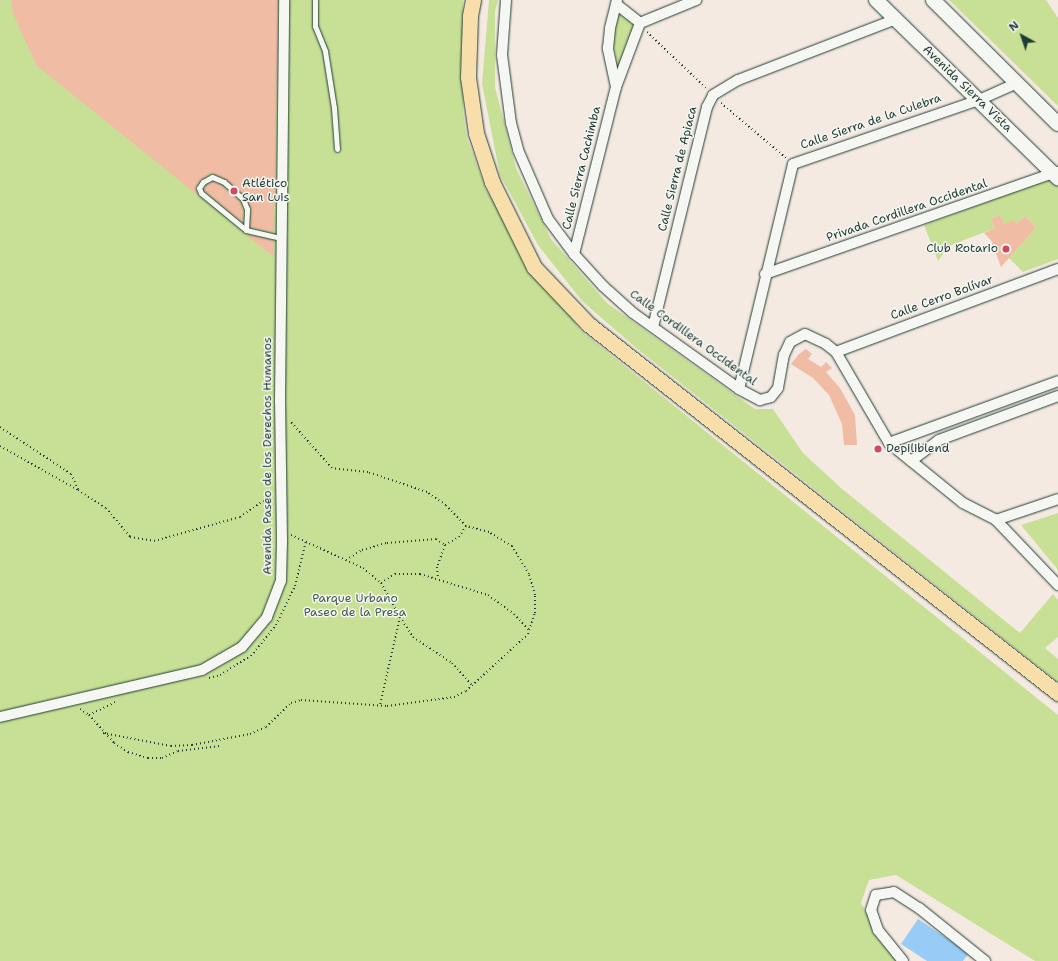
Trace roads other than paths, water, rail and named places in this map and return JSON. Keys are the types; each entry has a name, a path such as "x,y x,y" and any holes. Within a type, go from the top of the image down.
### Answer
{"main road":[{"path":"473,0 470,16 468,77 476,133 492,182 534,267 588,324 1058,693"},
{"name":"Avenida Sierra Vista","path":"876,0 1056,174"},
{"path":"933,0 1058,124"}],"street":[{"name":"Avenida Paseo de los Derechos Humanos","path":"0,717 202,670 242,647 267,617 281,581 282,531 280,411 284,0"},
{"name":"Calle Cordillera Occidental","path":"506,0 502,55 511,123 518,150 548,219 574,254 603,286 653,327 740,389 760,400 771,397 781,381 784,354 790,342 805,334 815,337 836,352 889,443"},
{"path":"617,2 640,23 696,0"},
{"name":"Calle Sierra Cachimba","path":"616,87 608,48 610,28 617,2"},
{"name":"Calle Sierra de Apiaca","path":"653,327 707,107 713,95 738,80 896,20"},
{"name":"Calle Sierra Cachimba","path":"574,254 616,87 640,23"},
{"name":"Calle Sierra de la Culebra","path":"740,389 765,274 793,164 979,100 1017,83"},
{"name":"Privada Cordillera Occidental","path":"765,274 1056,174"},
{"name":"Calle Cerro Bolívar","path":"836,352 1058,269"},
{"path":"889,443 1058,382"},
{"path":"911,461 931,445 1058,396"},
{"path":"921,432 928,434 931,445"},
{"path":"889,443 963,503 996,520 1058,585"},
{"path":"996,520 1058,499"},
{"path":"903,961 878,930 871,910 876,895 894,892 918,908 985,961"}],"lane":[{"path":"315,0 316,26 325,51 334,108 337,149"},
{"path":"246,230 247,209 243,199 224,182 212,177 202,182 199,188 201,193 246,230 281,238"}],"water":[{"path":"918,919 969,953 963,961 927,961 901,944"}],"place":[{"name":"Atlético San Luis","path":"234,191"},
{"name":"Club Rotario","path":"1006,249"},
{"name":"Depiliblend","path":"878,449"}],"park label":[{"name":"Parque Urbano Paseo de la Presa","path":"355,606"}]}
